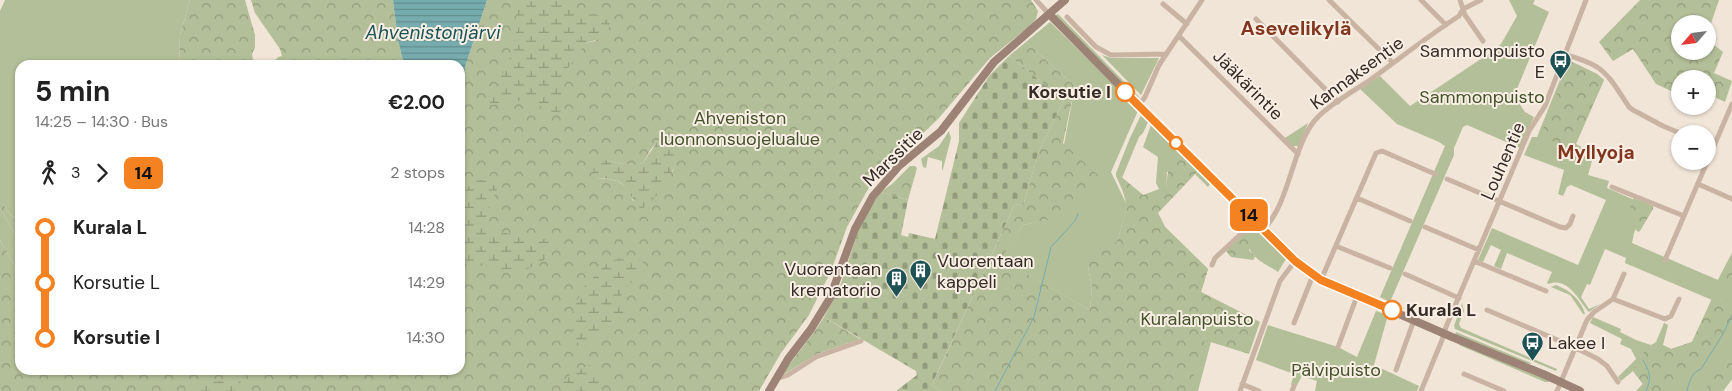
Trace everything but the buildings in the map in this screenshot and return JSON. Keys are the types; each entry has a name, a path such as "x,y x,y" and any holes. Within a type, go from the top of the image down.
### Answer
{"street":[{"path":"1036,0 1295,261 1314,275 1321,280 1580,391"},
{"name":"Marssitie","path":"770,391 788,359 811,329 830,298 855,229 873,196 899,166 941,130 994,62 1064,0"},
{"path":"1139,105 1145,97 1166,54 1202,0"},
{"path":"1330,0 1393,62"},
{"path":"1421,0 1446,25"},
{"path":"1460,0 1465,15 1483,41"},
{"name":"Kannaksentie","path":"1264,230 1270,224 1277,210 1298,154 1313,122 1393,62 1459,16 1463,9 1481,0"},
{"name":"Louhentie","path":"1421,391 1529,131 1545,106 1586,0"},
{"path":"1163,4 1187,24"},
{"path":"1067,17 1103,52 1111,55 1166,54"},
{"path":"1256,19 1338,102"},
{"name":"Jääkärintie","path":"1179,36 1298,154"},
{"path":"1564,54 1599,68 1608,77 1629,107 1671,129"},
{"path":"1716,141 1732,104"},
{"path":"1321,280 1376,153 1382,151 1435,174"},
{"path":"1666,260 1704,170"},
{"path":"1447,179 1560,227 1566,228 1573,216"},
{"path":"1698,184 1732,199"},
{"path":"1612,187 1684,216"},
{"path":"1356,198 1410,221"},
{"path":"1212,265 1215,258 1255,221"},
{"path":"1425,227 1479,250"},
{"path":"1336,246 1390,268"},
{"path":"1240,391 1280,281 1295,261"},
{"path":"1474,261 1546,291"},
{"path":"1404,274 1459,298"},
{"path":"1557,391 1587,320 1613,299 1624,274"},
{"path":"1294,323 1314,275"},
{"path":"1338,347 1358,296"},
{"path":"1613,299 1665,319 1671,316 1679,299"},
{"path":"1488,310 1598,359 1607,366 1618,382"},
{"path":"1396,370 1414,320"},
{"path":"776,379 788,375 816,357 862,341"},
{"path":"1464,374 1504,391"},
{"path":"1242,384 1259,391"}],"green space":[{"path":"5,0 190,0 180,35 179,60 15,60 15,218 3,204 0,204 0,11"},
{"path":"190,0 245,0 255,35 255,47 252,54 253,60 179,60 180,35"},
{"path":"251,0 393,0 398,40 403,60 275,60 282,56 280,49 255,13"},
{"name":"Ahveniston luonnonsuojelualue","path":"487,0 1031,0 1038,11 1036,19 1031,25 990,58 938,119 872,182 847,227 831,271 809,315 781,353 759,391 0,391 0,240 15,266 15,375 465,375 465,67","holes":["605,30 595,41 586,43 571,54 517,71","669,129 680,134 680,145 673,171 633,201 627,189 620,182 596,178 606,160 624,164 643,163 651,149"]},
{"path":"530,0 557,0 574,10 598,15 606,19 610,24 609,28 605,30 603,38 586,43 568,68 561,83 561,111 557,113 525,101 502,102 492,105 487,99 497,86 513,51 517,25 516,6"},
{"name":"Sammonpuisto","path":"1509,0 1535,0 1533,4 1549,12 1514,96 1525,112 1534,117 1520,148 1467,125 1463,127 1454,148 1454,155 1390,302 1380,297 1445,146 1397,124 1360,89 1380,76 1410,106 1501,44 1517,16"},
{"path":"1640,0 1719,0 1714,15 1671,15 1671,60 1716,60 1716,46 1723,52 1715,70 1671,70 1671,91 1656,84 1633,49 1613,61 1599,42"},
{"path":"1058,14 1140,98 1135,97 1056,17"},
{"name":"Kuralanpuisto","path":"1050,22 1138,108 1111,172 1126,203 1116,173 1142,113 1149,120 1139,137 1122,178 1143,195 1158,213 1165,227 1208,269 1201,292 1260,322 1249,354 1211,342 1198,391 1189,391 1127,207 1118,239 1088,267 1092,287 1090,310 1000,259 1023,225 1050,219 1075,86 1026,42"},
{"name":"Kuralanpuisto","path":"1026,42 1075,86 1063,143 1098,175 1075,205 1062,217 1023,225 1001,259 1090,310 1092,287 1088,267 1101,243 1113,245 1118,239 1127,206 1118,174 1143,195 1159,189 1166,189 1169,169 1177,151 1198,171 1158,213 1165,227 1208,269 1201,292 1258,321 1247,353 1205,340 1189,391 941,391 932,385 1015,204 1023,206 1039,151 1064,100 1009,56"},
{"path":"1102,55 1111,58 1159,58 1141,95"},
{"path":"1009,56 1064,100 1039,151 1023,206 1015,204 932,385 941,391 896,391 917,375 916,371 824,317 841,283 862,220 881,192 908,200 901,235 908,237 909,233 935,239 959,141 959,123 989,76"},
{"path":"1568,60 1597,74 1604,80 1576,144 1594,154 1588,175 1609,181 1607,188 1646,205 1634,233 1632,243 1718,280 1732,253 1732,379 1723,391 1636,391 1643,384 1633,371 1621,381 1618,377 1636,359 1631,349 1620,344 1622,339 1590,323 1593,317 1621,329 1620,332 1636,340 1651,345 1656,342 1664,323 1668,325 1663,345 1671,349 1692,342 1712,300 1625,263 1626,258 1605,249 1590,285 1587,284 1581,297 1589,309 1600,304 1589,312 1567,286 1556,282 1547,283 1552,272 1507,253 1501,269 1494,266 1501,250 1491,245 1483,262 1478,260 1492,228 1578,265 1606,200 1571,185 1567,187 1563,196 1558,194 1564,170 1524,155 1532,137 1537,137"},
{"path":"1570,61 1597,74 1604,80 1575,144 1573,147 1567,148 1542,136 1543,129"},
{"path":"1716,74 1732,81 1725,102 1716,98"},
{"path":"1308,123 1299,146 1292,146 1285,138"},
{"path":"1151,125 1211,182 1208,187 1195,174 1198,172 1167,172 1166,189 1159,189 1156,183 1158,157 1143,147"},
{"path":"669,129 680,134 679,154 664,186 649,204 641,209 621,183 615,180 596,178 593,169 606,160 624,164 643,163 661,136"},
{"path":"949,131 951,138 942,171 942,161 928,157 926,168 923,167 921,159 939,146"},
{"path":"910,166 917,168 908,200 881,192 892,184"},
{"path":"484,180 493,184 497,189 487,213 487,225 492,230 548,240 553,246 551,252 542,262 523,271 509,269 490,270 482,266 470,267 465,263 465,191 473,181"},
{"path":"1224,184 1263,223 1259,223"},
{"path":"1634,198 1653,206 1638,232 1630,216"},
{"path":"0,204 3,204 15,218 15,234 0,208"},
{"path":"0,208 15,234 15,266 0,240"},
{"path":"1238,208 1249,221 1244,228 1240,227 1239,221 1233,213"},
{"path":"1253,224 1286,257 1278,272 1255,257 1249,248 1244,233"},
{"path":"1244,233 1253,240 1249,250 1255,257 1253,260 1231,257 1226,251"},
{"path":"1732,253 1732,288 1718,280"},
{"path":"630,256 643,262 643,273 621,291 624,320 582,347 572,336 573,308 585,286 609,261"},
{"path":"1556,285 1575,296 1585,314 1583,314 1570,295 1551,287"},
{"path":"1714,294 1732,302 1732,325 1671,391 1636,391 1643,384 1633,371 1644,352 1663,345 1671,349 1692,342"},
{"path":"1462,303 1464,311 1459,324 1461,328 1557,369 1556,371 1455,329 1454,326"},
{"name":"Pälvipuisto","path":"1376,311 1388,315 1374,365 1419,386 1417,391 1315,391 1317,381 1302,376 1296,387 1291,385 1294,374 1256,360 1268,325 1338,347 1357,357"},
{"path":"824,317 860,339 817,354 781,376 814,332"},
{"path":"1456,332 1531,363 1520,362 1455,335"},
{"path":"1459,345 1550,379 1549,382 1545,382"},
{"path":"1732,355 1732,379 1723,391 1704,391 1725,360"},
{"path":"590,365 600,370 600,391 560,391 564,381 575,371"},
{"path":"235,375 246,375 235,391 192,391 208,380 218,382 221,379 230,381"}],"water":[{"name":"Ahvenistonjärvi","path":"393,0 487,0 465,67 465,60 403,60 398,40"}],"waterway":[{"path":"995,391 1034,317 1051,247 1075,221 1078,214"},
{"name":"Myllyoja","path":"1687,391 1691,378 1695,372 1701,369 1723,334 1732,315"},
{"path":"1643,360 1649,375 1646,391"}],"bus line":[{"name":"14","path":"1125,92 1295,261 1321,280 1392,310"}],"place":[{"name":"Sammonpuisto E","path":"1561,80"},
{"name":"Korsutie I","path":"1125,92"},
{"name":"Vuorentaan kappeli","path":"921,290"},
{"name":"Vuorentaan krematorio","path":"897,298"},
{"name":"Kurala L","path":"1392,310"},
{"name":"Lakee I","path":"1532,362"}],"district":[{"name":"Asevelikylä","path":"1296,28"},
{"name":"Myllyoja","path":"1596,152"}]}
